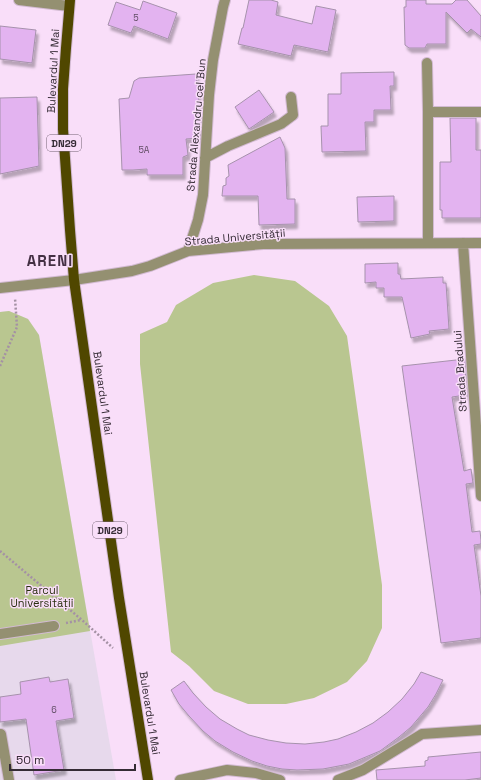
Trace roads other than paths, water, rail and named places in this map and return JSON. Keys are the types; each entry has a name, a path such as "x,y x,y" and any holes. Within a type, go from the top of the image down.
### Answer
{"main road":[{"name":"Bulevardul 1 Mai","path":"70,3 63,89 63,129 74,280 118,590 148,780"}],"street":[{"path":"19,0 70,3"},
{"name":"Strada Alexandru cel Bun","path":"188,251 198,220 203,195 209,95 213,60 225,0"},
{"path":"426,63 428,112 428,243"},
{"path":"205,158 228,146 281,124 293,116 291,97"},
{"path":"428,112 481,112"},
{"name":"Strada Bradului","path":"464,243 481,496"},
{"name":"Strada Universității","path":"0,288 74,280 132,271 150,266 188,251 263,244 481,243"},
{"path":"0,634 54,626"},
{"path":"338,780 363,770 422,734 481,730"},
{"path":"1,734 9,780"},
{"path":"180,780 227,770 256,773 280,780"}],"district":[{"name":"ARENI","path":"50,260"}],"park label":[{"name":"Parcul Universității","path":"42,596"}]}
